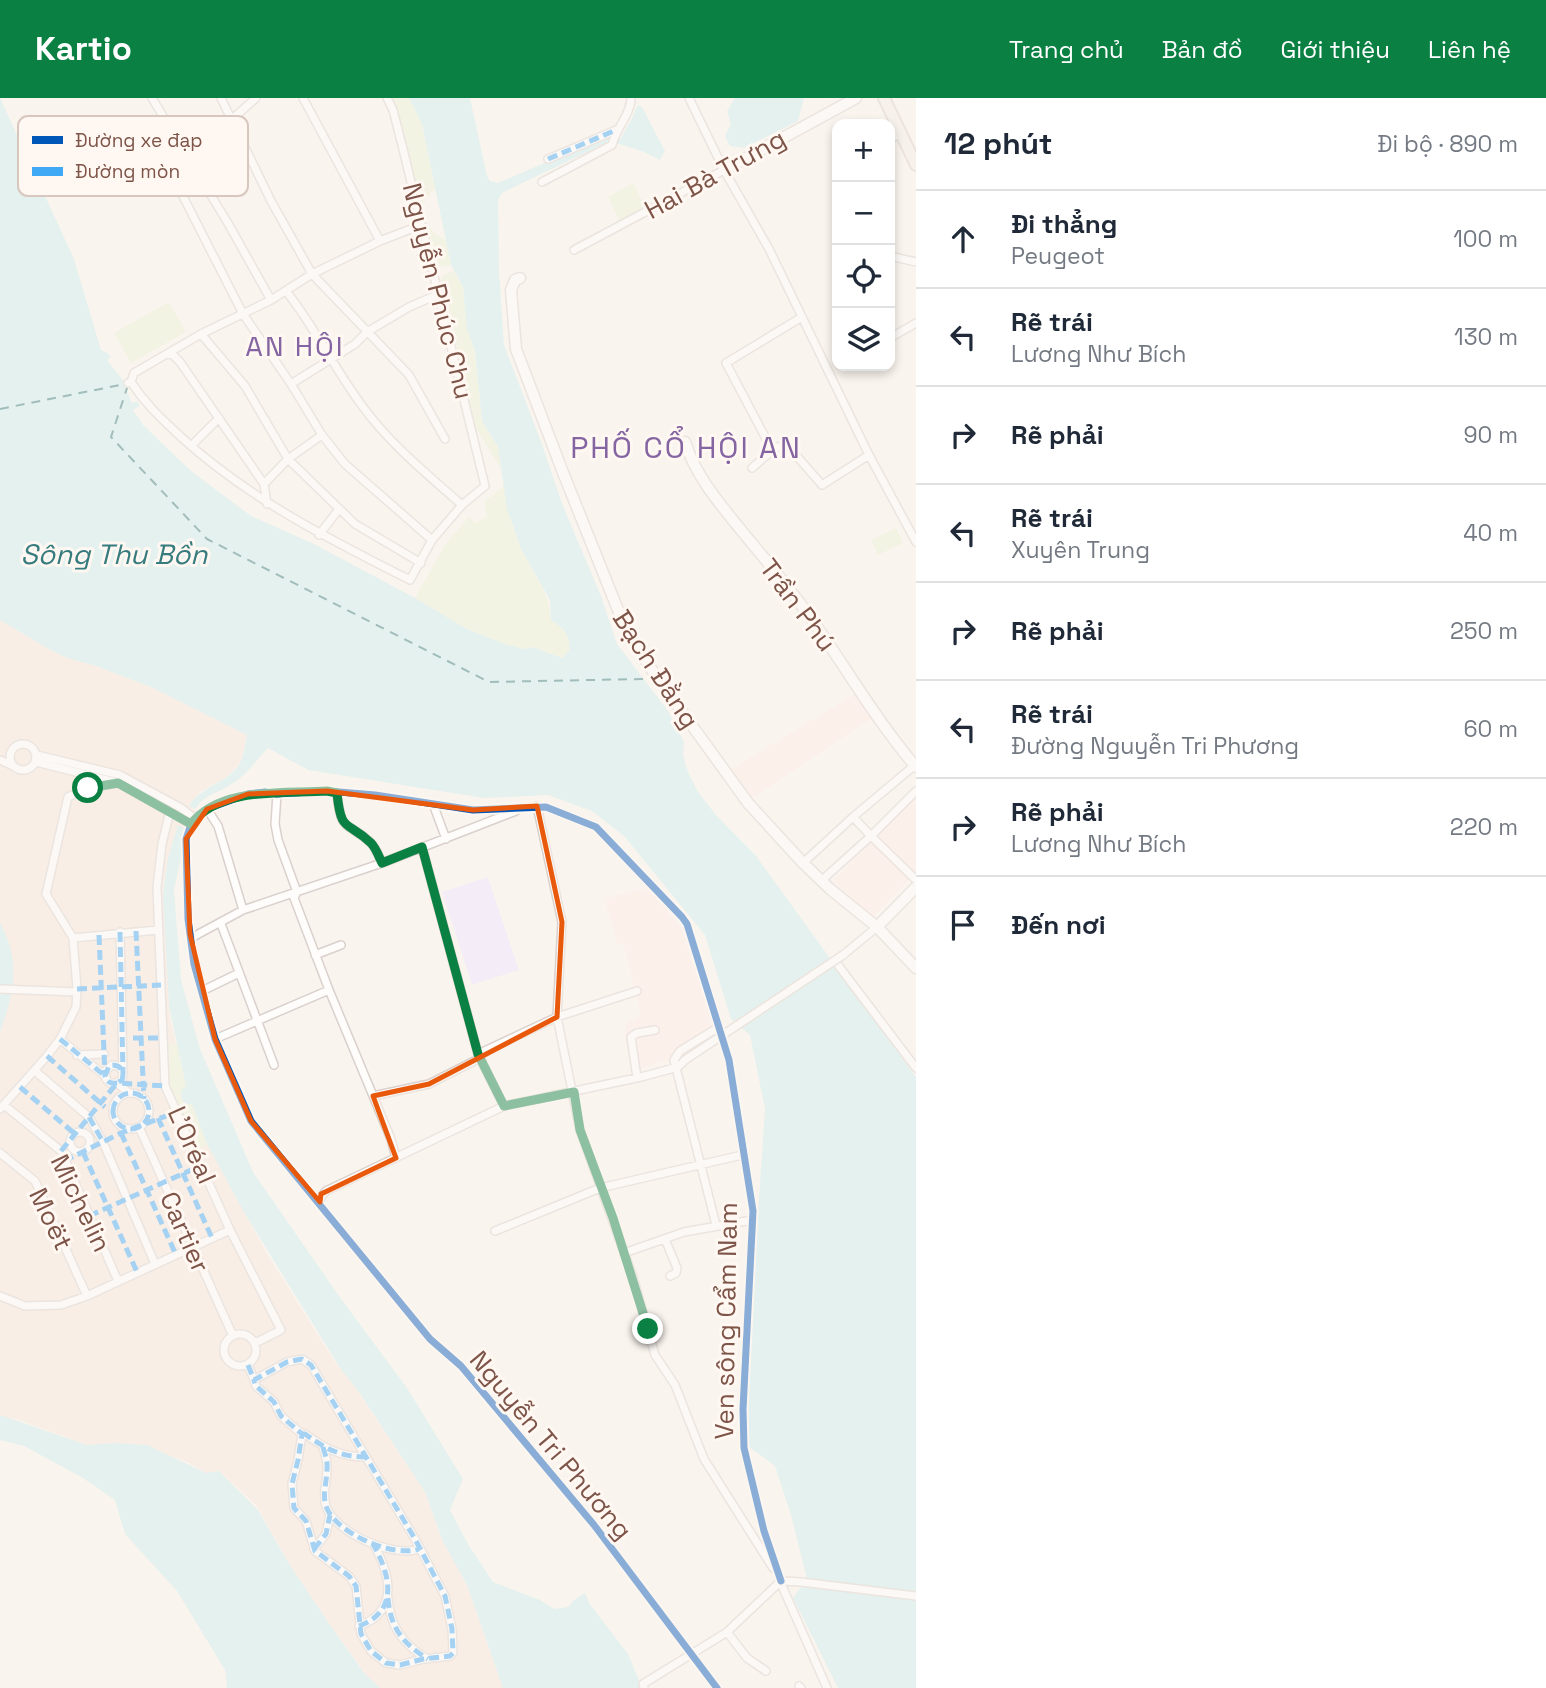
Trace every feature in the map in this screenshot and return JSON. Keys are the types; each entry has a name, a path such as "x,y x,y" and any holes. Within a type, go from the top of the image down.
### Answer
{"main road":[{"path":"884,98 916,165"}],"street":[{"path":"152,98 163,116"},
{"path":"221,98 229,116"},
{"path":"236,116 256,98"},
{"path":"303,98 380,241"},
{"name":"Nguyễn Phúc Chu","path":"387,98 402,145 485,486 462,505"},
{"path":"542,182 612,145 616,131 631,106 631,98"},
{"path":"689,98 724,170 769,249 869,455 916,541"},
{"name":"Hai Bà Trưng","path":"574,250 856,98"},
{"path":"548,159 616,131"},
{"path":"895,136 901,133"},
{"path":"248,154 312,274 408,375 445,439"},
{"path":"183,196 243,314 322,435 345,464 432,540"},
{"path":"211,196 271,300"},
{"path":"286,291 303,312 362,405 390,440 462,505 432,540 410,580 319,535 267,504 191,446 145,404 130,382 134,373 201,334 271,300 312,274 380,241 421,225"},
{"path":"895,257 916,262"},
{"name":"Bạch Đằng","path":"520,278 515,280 511,290 516,349 626,630 736,788 803,863 877,927 916,968"},
{"path":"291,384 355,344 367,332 409,307 439,294"},
{"path":"772,450 726,363 802,317"},
{"path":"895,335 916,323"},
{"path":"201,334 244,386 288,459 355,524 421,563"},
{"path":"167,354 173,355 180,362 264,484 267,504"},
{"path":"828,368 832,366"},
{"path":"191,446 219,418"},
{"path":"264,484 288,459 322,435"},
{"name":"Trần Phú","path":"685,442 699,477 782,579 876,716 915,766"},
{"path":"752,468 780,445 788,446 822,485 857,460 869,455"},
{"path":"319,535 339,509"},
{"path":"13,766 10,753 20,744 33,747 36,759"},
{"path":"0,760 26,771 36,759"},
{"path":"36,759 118,783 193,821"},
{"path":"36,759 120,775 181,808 193,821"},
{"path":"803,863 915,766"},
{"path":"2,1107 60,1039 75,1007 73,938 46,894 68,797 88,788 118,783"},
{"path":"193,821 207,809 248,794 265,792 277,794 327,791 375,795 473,810 537,806 562,922 556,1017 580,1130 624,1253 655,1354 674,1385 704,1459 781,1581 827,1688"},
{"path":"821,881 916,791"},
{"path":"337,793 339,814 345,824 371,843 382,863"},
{"path":"277,794 275,824 296,892 294,898 391,1139 396,1158"},
{"path":"433,804 446,839"},
{"name":"Ven sông Cẩm Nam","path":"537,806 596,827 687,924 733,1076 753,1211 743,1409 744,1448 764,1531 781,1581"},
{"path":"207,809 218,826 243,910"},
{"path":"191,938 243,910 382,863 520,809"},
{"name":"L’Oréal","path":"170,811 162,844 157,887 166,1086 230,1230 281,1330 255,1343"},
{"path":"853,817 916,880"},
{"name":"Nguyễn Tri Phương","path":"193,821 186,839 194,964 215,1039 251,1121 430,1339 461,1367 589,1519 717,1688"},
{"path":"422,847 479,1056 504,1106"},
{"path":"320,1202 326,1191 504,1106 678,1067 843,955 877,927 916,887"},
{"path":"221,924 274,1065"},
{"path":"73,938 158,930"},
{"path":"117,1083 122,1080 123,1074 120,932"},
{"path":"316,955 341,946"},
{"path":"838,965 916,1068"},
{"path":"202,991 239,974"},
{"path":"0,989 76,992"},
{"path":"215,1039 329,990"},
{"path":"373,1096 429,1084 556,1017 637,991"},
{"path":"716,1226 678,1067 674,1060 676,1055 719,1027"},
{"path":"637,1078 631,1037 637,1033 655,1030"},
{"path":"60,1039 105,1076 108,1082 117,1083 129,1093 140,1096 148,1109 146,1119 139,1127 123,1127 118,1124 113,1114 117,1099 129,1093"},
{"path":"77,1055 104,1054"},
{"path":"105,1076 107,1068 112,1065 121,1068 123,1074"},
{"path":"35,1071 89,1116 103,1142 155,1264"},
{"name":"Michelin","path":"2,1107 61,1151 118,1281"},
{"name":"Cartier","path":"139,1127 233,1336"},
{"name":"Moët","path":"0,1153 35,1181 87,1296"},
{"path":"495,1231 600,1188 743,1155"},
{"path":"624,1253 665,1239 752,1220"},
{"path":"0,1296 25,1306 61,1306 230,1230"},
{"path":"665,1239 677,1271 670,1276"},
{"path":"248,1335 255,1343 256,1354 247,1365 235,1366 227,1359 225,1344 233,1336 248,1335"},
{"path":"254,1380 287,1362 302,1359 307,1362 415,1539 445,1596 452,1629 453,1653 450,1656 400,1665 386,1663 371,1651 359,1626 360,1608 356,1586 349,1576 321,1558 314,1549 306,1521 294,1508 292,1495 302,1434"},
{"path":"247,1365 256,1386 274,1402 281,1416 302,1434 323,1447 352,1457 365,1457"},
{"path":"314,1549 326,1534 330,1515 324,1494 327,1465 323,1447"},
{"path":"330,1515 339,1524 373,1544 399,1551 419,1549"},
{"path":"373,1544 385,1565 390,1616 397,1633 407,1645 428,1659"},
{"path":"644,1686 689,1654 727,1632 781,1581 916,1596"},
{"path":"359,1626 373,1619 388,1598"},
{"path":"727,1632 747,1658 766,1671"}],"highlighted area":[{"path":"327,791 473,810 537,806 562,922 557,1017 429,1084 373,1096 396,1158 321,1194 320,1202 251,1121 215,1039 190,934 186,839 207,809 248,794"}],"shaded area":[{"path":"0,620 67,658 151,687 247,735 241,761 228,777 201,791 189,805 198,813 171,849 164,883 170,1018 186,1086 207,1144 269,1257 335,1362 349,1378 425,1492 443,1542 467,1585 503,1688 380,1688 367,1676 328,1622 291,1567 256,1505 219,1471 206,1474 188,1462 136,1444 87,1445 17,1419 0,1418"},
{"path":"857,693 872,718 748,801 726,772"},
{"path":"916,795 916,872 873,917 833,881"},
{"path":"488,877 519,970 472,985 442,892"},
{"path":"648,888 681,927 714,1029 691,1050 673,1061 668,1060 632,1071 625,1036 626,1023 639,1017 640,1010 624,945 617,943 604,899"}],"green space":[{"path":"390,98 409,98 422,124 435,189 424,202 424,217 432,230 446,240 451,265 444,267 435,262"},
{"path":"633,183 646,209 620,223 608,197"},
{"path":"453,271 463,287 467,329 475,351 482,421 498,447 504,474 476,428 441,281 443,275"},
{"path":"169,302 186,332 131,363 114,333"},
{"path":"505,485 510,518 518,541 544,591 551,620 563,629 568,637 569,651 562,658 534,647 526,649 505,644 465,628 415,598 446,543 469,517 476,523 487,517 484,502"},
{"path":"896,528 903,543 878,555 871,540"},
{"path":"177,1044 186,1086 180,1095 182,1100 192,1104 207,1144 198,1150 168,1083 166,1045"}],"water":[{"name":"Sông Thu Bồn","path":"0,98 18,137 18,196 45,196 74,259 101,350 111,357 107,360 122,379 132,403 137,401 140,406 133,410 143,425 191,471 251,516 314,544 465,628 505,644 525,649 533,647 562,658 569,651 568,637 563,629 551,620 550,600 521,549 507,509 498,447 482,421 475,351 467,329 463,287 451,265 422,124 409,98 470,98 487,176 490,181 498,183 613,133 621,139 638,105 642,107 665,151 660,160 610,141 502,193 498,200 504,345 617,644 668,711 684,742 683,755 698,792 716,815 756,856 916,1077 916,1688 838,1688 793,1598 807,1579 791,1515 775,1466 748,1446 748,1364 765,1109 750,1035 731,1019 705,935 624,836 592,811 548,795 484,798 308,770 268,748 239,779 206,798 195,809 189,806 194,799 229,776 240,763 247,735 151,687 67,658 0,620"},
{"path":"735,98 804,98 798,121 744,148 730,146 725,136 731,124 727,111"},
{"path":"178,825 187,830 174,890 181,980 200,1049 253,1172 407,1388 463,1479 450,1510 469,1546 493,1582 540,1600 554,1609 568,1607 585,1593 589,1603 628,1654 642,1688 503,1688 467,1585 443,1542 425,1492 340,1368 245,1214 207,1144 192,1104 186,1104 182,1100 181,1091 186,1086 169,1006 163,894 168,858"},
{"path":"0,923 11,950 13,977 9,1004 0,1032"},
{"path":"0,1415 87,1445 147,1445 206,1473 219,1471 258,1510 291,1567 328,1622 365,1674 380,1688 227,1688 225,1670 177,1591 125,1534 115,1500 83,1478 24,1446 0,1440"}],"ferry route":[{"path":"0,409 125,384"},
{"path":"128,385 111,437 207,539 489,682 643,679"}],"marked path":[{"path":"548,159 616,130"},
{"path":"136,931 144,1099"},
{"path":"120,932 123,1074"},
{"path":"99,935 105,1076"},
{"path":"77,989 161,985"},
{"path":"133,1038 163,1038"},
{"path":"60,1039 105,1076"},
{"path":"47,1056 105,1107"},
{"path":"61,1151 117,1083 122,1080 123,1073 120,1068 109,1066 105,1076 111,1083 117,1083 165,1086"},
{"path":"20,1087 75,1134"},
{"path":"131,1093 144,1098 149,1111 144,1124 131,1129 118,1124 113,1111 118,1098 131,1093"},
{"path":"64,1161 121,1133 177,1112"},
{"path":"89,1117 103,1142"},
{"path":"158,1118 212,1238"},
{"path":"121,1133 176,1255"},
{"path":"83,1152 137,1272"},
{"path":"89,1216 200,1166"},
{"path":"248,1365 254,1380 287,1362 302,1359 311,1365 415,1539 445,1596 452,1629 453,1653 450,1656 400,1665 386,1663 371,1651 361,1634 356,1586 349,1576 315,1551 306,1521 294,1508 292,1484 302,1434 281,1416 274,1402 256,1386 254,1380"},
{"path":"302,1434 333,1451 365,1457"},
{"path":"323,1447 327,1466 325,1501 332,1516 366,1541 395,1550 419,1549"},
{"path":"314,1549 326,1534 330,1515"},
{"path":"359,1626 381,1611 388,1591 384,1567 373,1544"},
{"path":"388,1598 399,1634 428,1659"}],"cycle path":[{"path":"717,1688 594,1525 461,1366 430,1339 251,1121 215,1039 194,964 188,919 186,839 191,824 207,809 248,794 327,791 375,795 473,810 546,807 596,827 682,917 687,924 729,1060 753,1211 743,1409 744,1448 764,1531 781,1581"}],"district":[{"name":"AN HỘI","path":"295,346"},
{"name":"PHỐ CỔ HỘI AN","path":"686,447"}],"route":[{"path":"88,788 118,783 191,824 207,809 248,794 327,791 337,793 339,814 345,824 371,843 382,863 422,847 478,1054 504,1106 574,1092 580,1130 633,1276 648,1329"}]}
